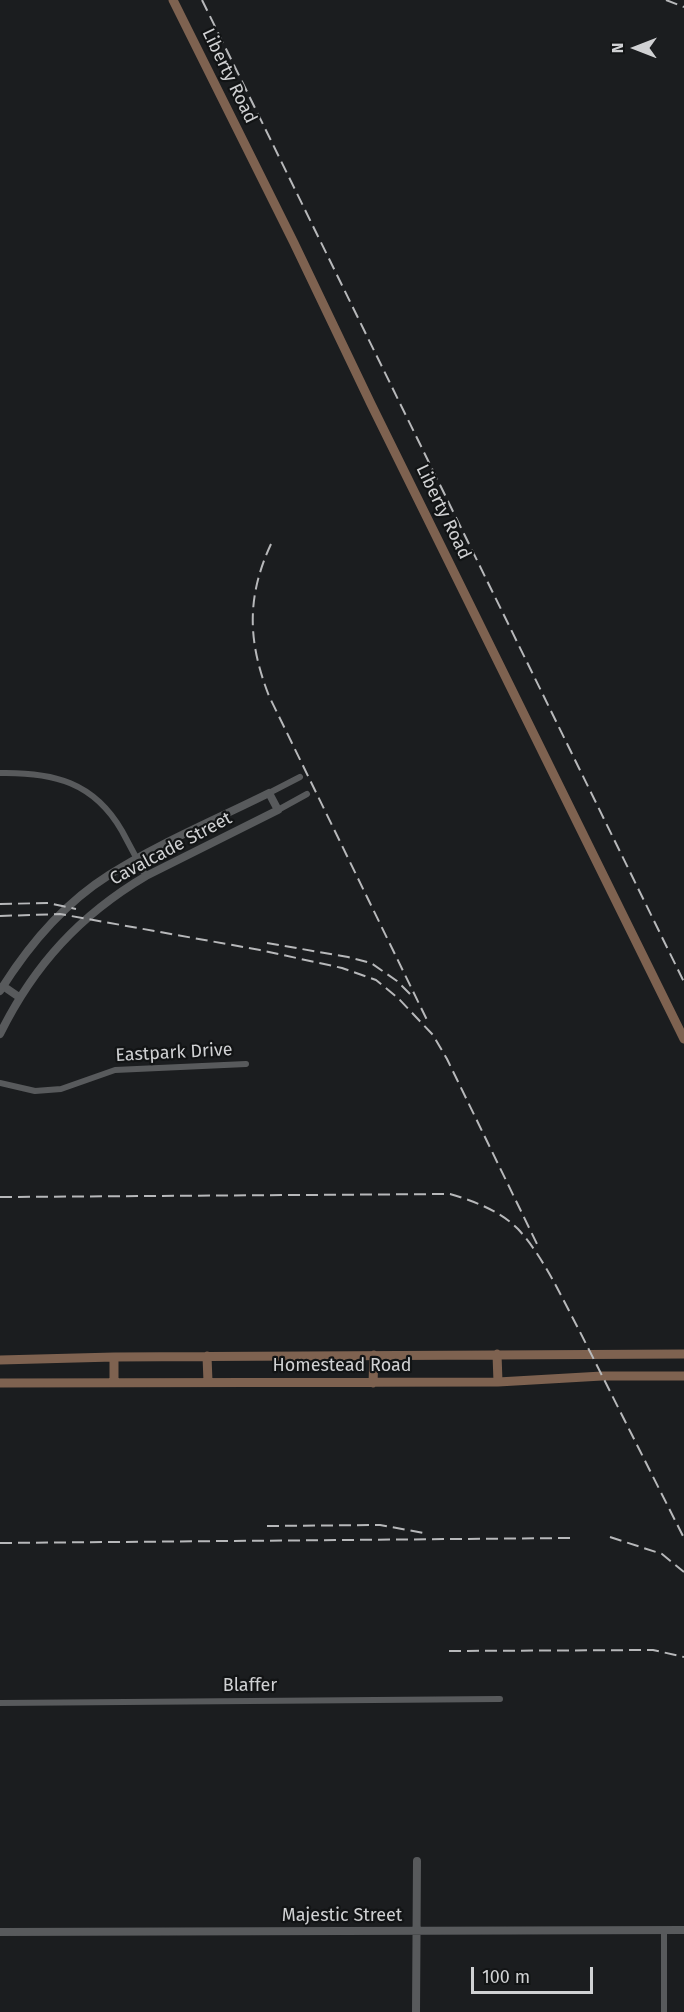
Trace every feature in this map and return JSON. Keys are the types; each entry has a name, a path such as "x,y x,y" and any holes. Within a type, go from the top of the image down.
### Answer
{"main road":[{"name":"Liberty Road","path":"173,0 684,1039"},
{"path":"497,1354 498,1382"},
{"name":"Homestead Road","path":"0,1360 207,1356 684,1354"},
{"path":"373,1383 374,1355"},
{"path":"207,1356 208,1382"},
{"path":"114,1357 114,1382"},
{"name":"Homestead Road","path":"0,1383 498,1382 602,1376 684,1376"}],"street":[{"path":"0,773 23,772 52,777 71,782 88,791 101,802 121,829 147,876"},
{"name":"Cavalcade Street","path":"2,989 29,947 60,914 108,875 300,777"},
{"path":"269,793 278,810"},
{"name":"Cavalcade Street","path":"0,1034 19,997 35,974 66,937 110,900 147,876 307,794"},
{"path":"2,989 19,997"},
{"name":"Eastpark Drive","path":"0,1083 34,1091 61,1089 115,1070 246,1064"},
{"name":"Blaffer","path":"0,1704 500,1699"},
{"path":"416,2012 417,1861"},
{"path":"664,1930 664,2012"},
{"name":"Majestic Street","path":"0,1932 684,1930"}],"railway":[{"path":"202,0 684,982"},
{"path":"666,0 684,7"},
{"path":"271,544 257,583 254,602 254,638 262,676 269,696 428,1022"},
{"path":"0,904 48,903 76,909"},
{"path":"0,916 60,914 260,950 342,968 376,980 398,998 433,1035 447,1059 537,1244"},
{"path":"267,943 371,963 397,981 410,994"},
{"path":"0,1197 450,1194 486,1207 518,1229 544,1264 684,1538"},
{"path":"267,1526 380,1525 424,1533"},
{"path":"610,1537 662,1554 684,1572"},
{"path":"0,1543 572,1538"},
{"path":"449,1651 653,1650 684,1657"}]}
